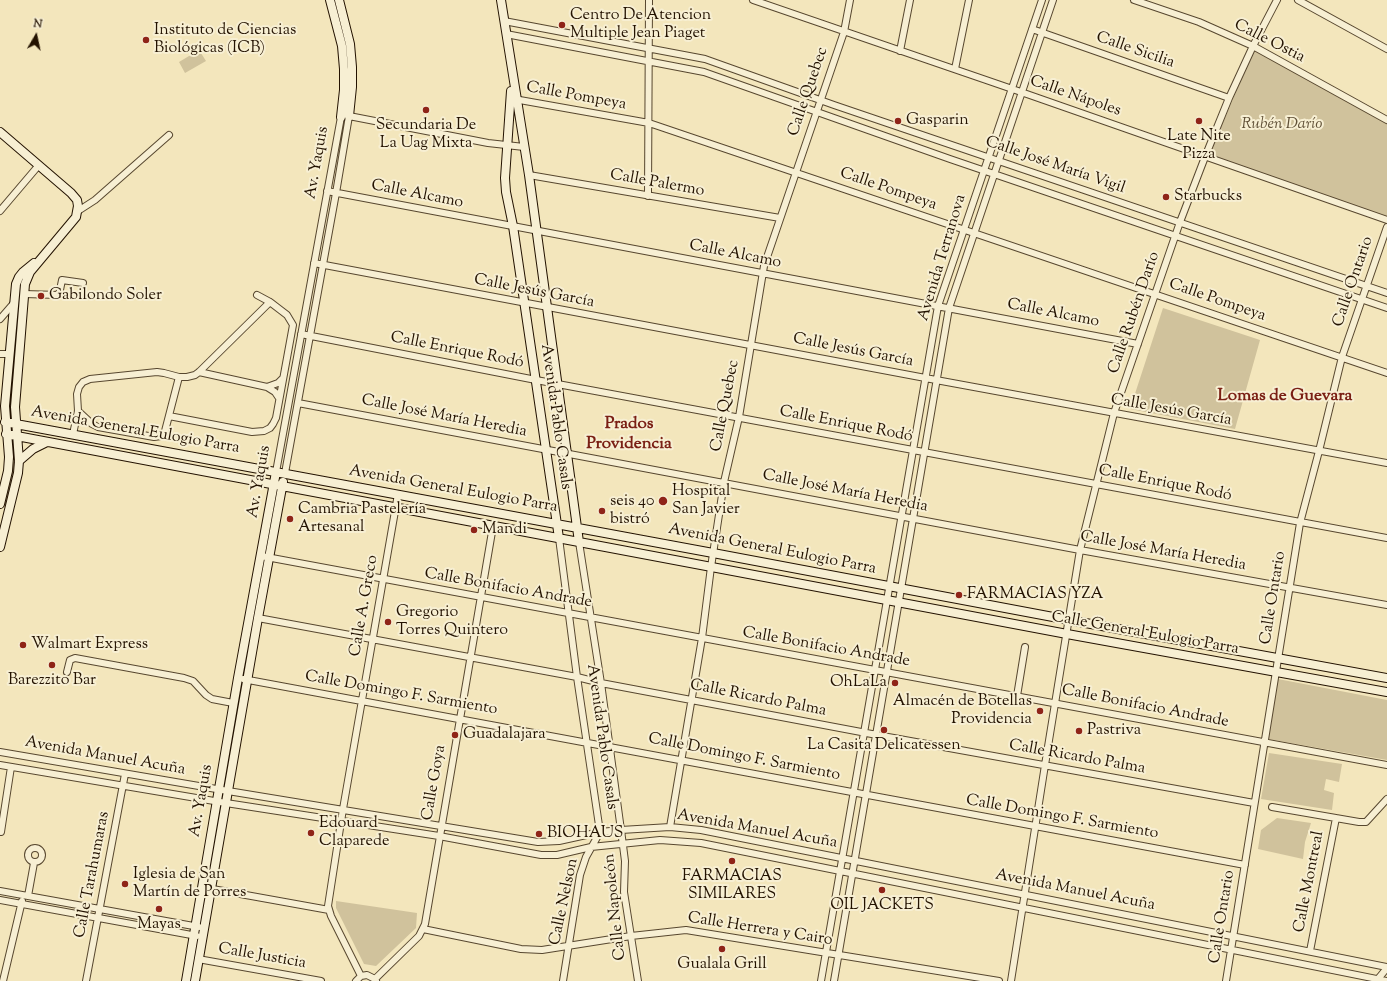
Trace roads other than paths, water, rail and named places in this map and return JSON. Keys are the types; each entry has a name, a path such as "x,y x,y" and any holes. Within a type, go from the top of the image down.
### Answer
{"street":[{"path":"330,0 341,40 344,69 345,116"},
{"path":"339,0 349,38 352,67 352,87 345,116"},
{"name":"Avenida Pablo Casals","path":"501,0 514,99 529,174 566,453 601,683 621,830"},
{"path":"648,196 649,0"},
{"name":"Calle Nápoles","path":"753,0 1387,220"},
{"path":"775,7 777,0"},
{"name":"Calle Quebec","path":"670,827 702,638 724,482 739,418 764,266 844,32 850,0"},
{"path":"900,51 910,0"},
{"path":"955,70 969,0"},
{"name":"Avenida Terranova","path":"821,981 938,306 1042,0"},
{"name":"Avenida Terranova","path":"834,981 949,308 1053,0"},
{"name":"Calle Ostia","path":"1134,0 1199,22 1253,46 1387,120"},
{"name":"Calle Rubén Darío","path":"1011,981 1080,550 1114,413 1175,236 1205,157 1229,98 1253,46 1277,0"},
{"path":"1298,0 1387,49"},
{"name":"Calle José María Vigil","path":"504,21 705,59 820,100 1387,293"},
{"name":"Calle Sicilia","path":"1032,29 1229,98"},
{"name":"Calle José María Vigil","path":"506,34 704,72 994,174 1387,308"},
{"name":"Avenida Pablo Casals","path":"514,99 507,146 505,178 557,524 586,742 600,832"},
{"name":"Calle Pompeya","path":"514,99 648,123 1387,373"},
{"path":"345,116 507,146 524,147"},
{"name":"Av. Yaquis","path":"193,935 233,703 327,191 345,116"},
{"name":"Av. Yaquis","path":"194,981 203,937 258,618 336,193 345,116"},
{"path":"0,132 71,193 77,200 78,211"},
{"path":"0,547 18,473 19,461 15,391 24,294 27,278 72,222 78,211 96,200 169,135"},
{"path":"0,211 39,165"},
{"name":"Calle Palermo","path":"529,174 780,218"},
{"name":"Calle Alcamo","path":"327,191 1138,344"},
{"name":"Calle Ontario","path":"1226,981 1300,523 1342,357 1387,227"},
{"path":"0,504 8,471 9,457 3,434 3,421 16,284 19,277 29,266 40,260"},
{"name":"Calle Jesús García","path":"314,263 547,308 1387,463"},
{"path":"24,294 59,295 62,280 83,283"},
{"path":"169,416 252,432 259,432 270,428 273,424 276,418 293,324 287,315 270,302 257,295"},
{"path":"75,435 79,412 77,394 79,387 84,382 90,379 157,372 178,377 187,377 199,372 270,302"},
{"path":"0,319 14,303"},
{"name":"Calle Enrique Rodó","path":"301,334 557,384 1387,538"},
{"path":"10,345 19,345"},
{"path":"0,354 9,354"},
{"path":"199,372 267,387 275,392 279,398"},
{"path":"79,412 92,424 98,427 157,438 163,434 169,416 178,377"},
{"path":"267,387 278,383 283,378"},
{"name":"Calle José María Heredia","path":"298,403 1080,550 1387,605"},
{"name":"Avenida General Eulogio Parra","path":"3,421 901,588"},
{"name":"Avenida General Eulogio Parra","path":"3,434 899,602"},
{"path":"19,461 33,449 47,442"},
{"path":"152,462 155,449"},
{"name":"Calle A. Greco","path":"361,976 329,910 329,899 343,809 398,494"},
{"name":"Calle Goya","path":"376,980 419,936 423,929 493,526"},
{"name":"Calle Bonifacio Andrade","path":"261,556 1387,765"},
{"name":"Calle General Eulogio Parra","path":"901,588 1387,678"},
{"name":"Calle General Eulogio Parra","path":"899,602 1387,692"},
{"name":"Calle Ricardo Palma","path":"258,618 577,677 601,683 876,735 1254,803"},
{"path":"1017,696 1025,647"},
{"path":"67,672 70,660 75,658 184,678 193,681 206,695 212,699 233,703"},
{"name":"Calle Domingo F. Sarmiento","path":"238,678 1245,865"},
{"name":"Avenida Manuel Acuña","path":"0,752 218,790 549,842 600,832 621,830 670,827 701,830 1387,967"},
{"name":"Avenida Manuel Acuña","path":"0,765 216,802 439,836 550,856 591,848 623,844 660,840 687,841 1387,981"},
{"path":"1,832 11,767"},
{"name":"Calle Tarahumaras","path":"86,981 125,774"},
{"path":"1272,807 1366,822 1387,799"},
{"name":"Calle Montreal","path":"1310,951 1336,818"},
{"name":"Calle Napoleón","path":"621,830 625,861 624,892 638,981"},
{"name":"Calle Nelson","path":"563,981 580,875 591,848 600,832"},
{"path":"3,981 21,904 26,896 34,863"},
{"path":"202,887 329,910"},
{"path":"0,891 204,928"},
{"path":"0,900 203,937"},
{"name":"Calle Herrera y Cairo","path":"423,929 531,950 542,950 631,936 686,930 998,981"},
{"path":"186,981 193,935"},
{"name":"Calle Justicia","path":"198,959 321,981"},
{"path":"1378,979 1387,967"},
{"path":"356,981 361,976 369,975 376,980"}],"place":[{"name":"Centro De Atencion Multiple Jean Piaget","path":"562,25"},
{"name":"Instituto de Ciencias Biológicas (ICB)","path":"146,40"},
{"name":"Secundaria De La Uag Mixta","path":"426,110"},
{"name":"Gasparin","path":"898,121"},
{"name":"Late Nite Pizza","path":"1199,121"},
{"name":"Starbucks","path":"1166,197"},
{"name":"Gabilondo Soler","path":"41,296"},
{"name":"Hospital San Javier","path":"663,501"},
{"name":"seis 40 bistró","path":"602,511"},
{"name":"Cambria Pastelería Artesanal","path":"290,519"},
{"name":"Mandi","path":"474,530"},
{"name":"FARMACIAS YZA","path":"959,595"},
{"name":"Gregorio Torres Quintero","path":"388,622"},
{"name":"Walmart Express","path":"23,645"},
{"name":"Barezzito Bar","path":"52,665"},
{"name":"OhLaLa","path":"895,683"},
{"name":"Almacén de Botellas Providencia","path":"1040,711"},
{"name":"La Casita Delicatessen","path":"884,730"},
{"name":"Pastriva","path":"1079,731"},
{"name":"Guadalajara","path":"455,735"},
{"name":"Edouard Claparede","path":"311,833"},
{"name":"BIOHAUS","path":"539,834"},
{"name":"FARMACIAS SIMILARES","path":"732,861"},
{"name":"Iglesia de San Martín de Porres","path":"125,884"},
{"name":"OIL JACKETS","path":"882,890"},
{"name":"Mayas","path":"159,909"},
{"name":"Gualala Grill","path":"722,949"}],"district":[{"name":"Lomas de Guevara","path":"1285,397"},
{"name":"Prados Providencia","path":"629,435"}],"park label":[{"name":"Rubén Darío","path":"1282,125"}]}
